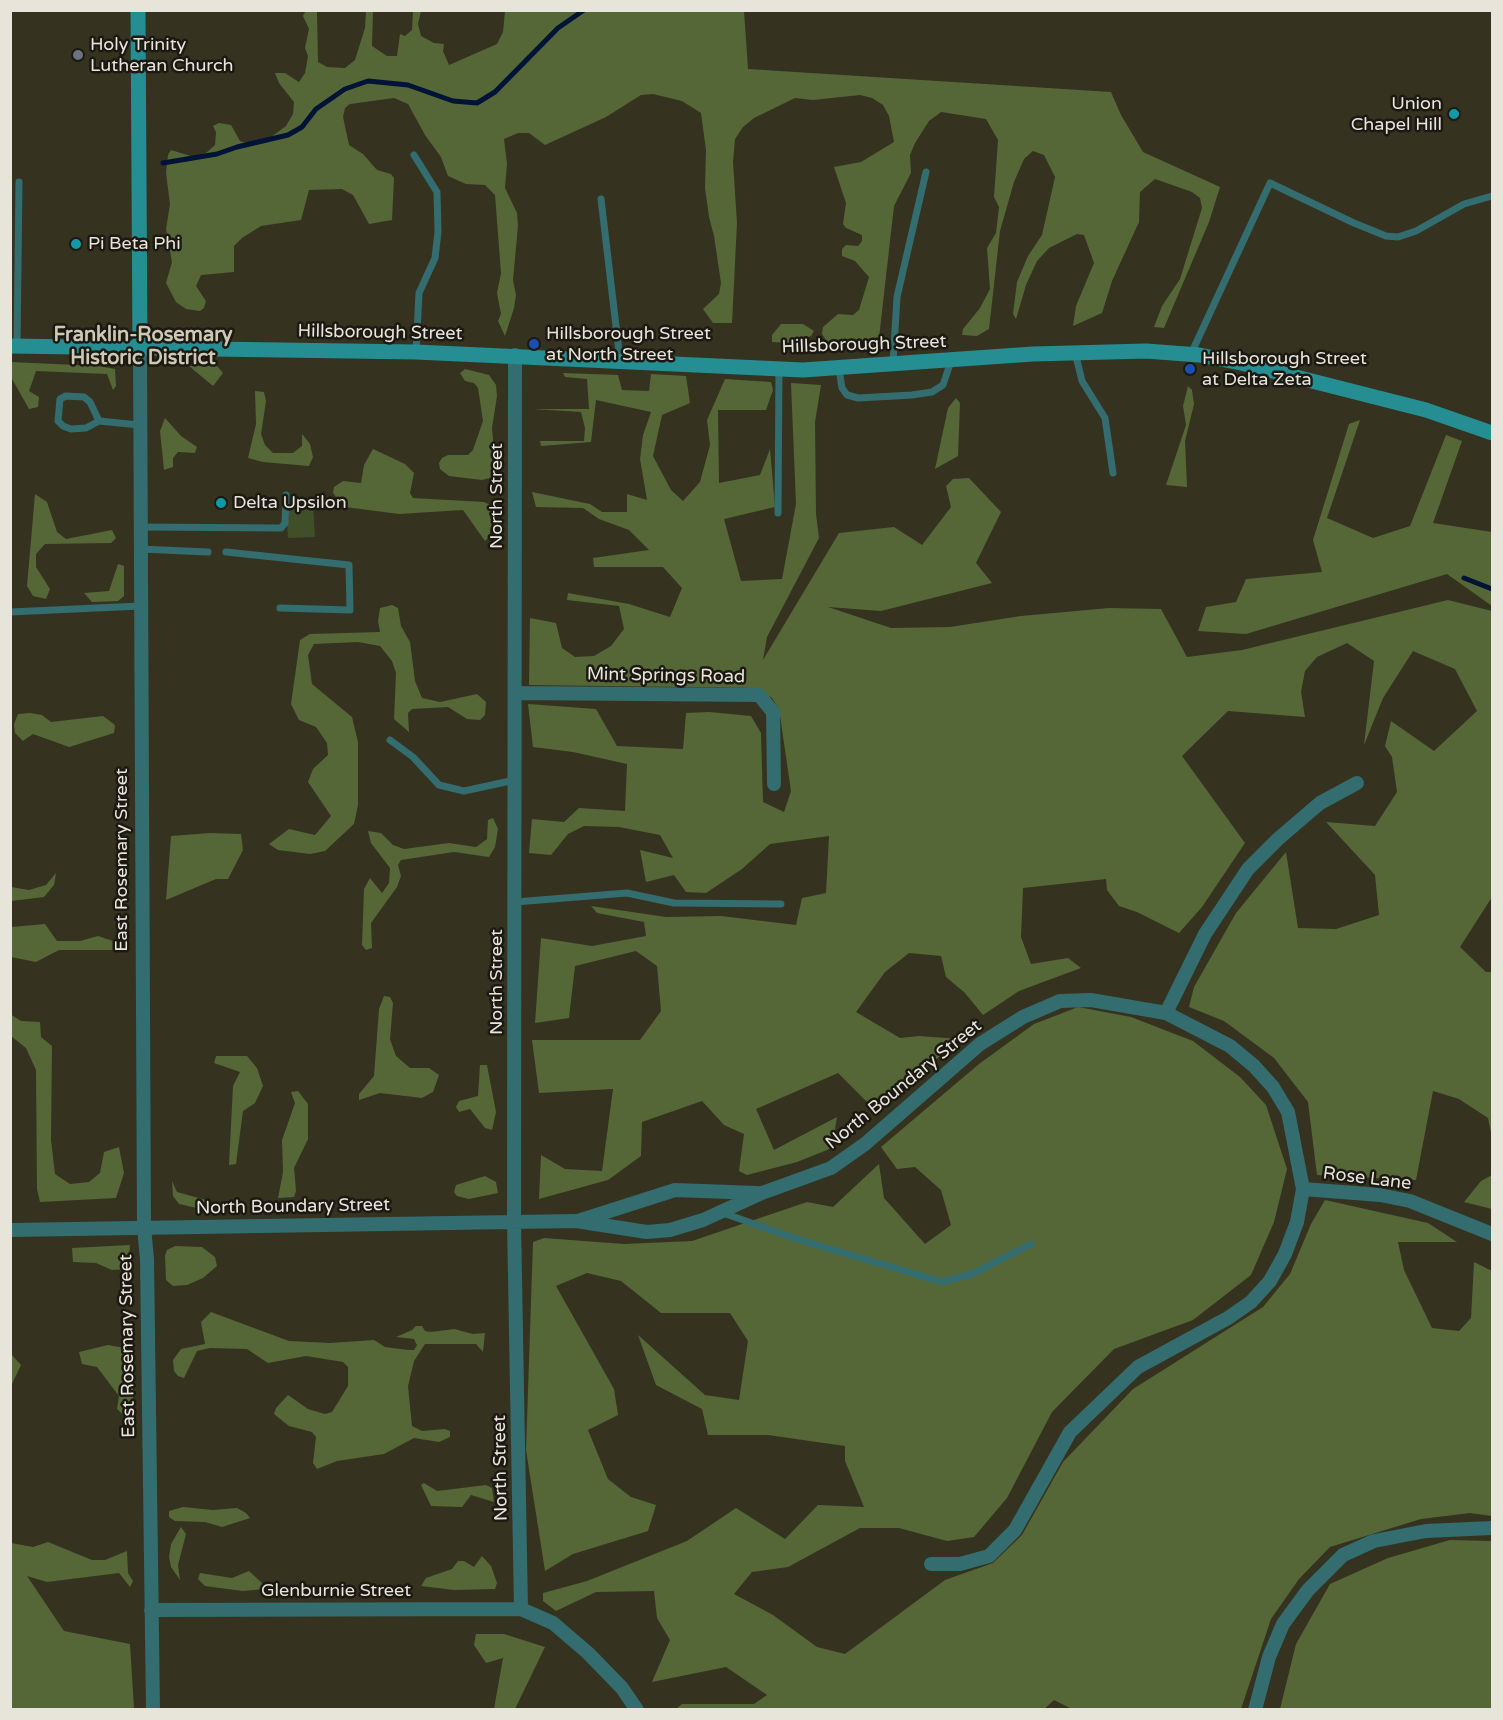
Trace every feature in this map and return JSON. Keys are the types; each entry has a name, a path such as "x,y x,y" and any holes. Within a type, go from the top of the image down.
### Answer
{"street":[{"name":"East Rosemary Street","path":"138,10 144,1227 147,1259 153,1710"},
{"name":"Hillsborough Street","path":"14,346 416,352 779,369 839,369 1122,350 1191,354 1241,363 1426,410 1492,433"},
{"name":"North Street","path":"515,356 514,1222 521,1609"},
{"name":"Mint Springs Road","path":"516,693 759,695 773,712 774,784"},
{"path":"1166,1013 1205,934 1248,869 1278,839 1320,803 1357,783"},
{"name":"North Boundary Street","path":"10,1230 576,1221 647,1232 682,1227 721,1212 762,1192 831,1168 865,1144 980,1044 1023,1017 1060,1001 1080,1000 1166,1013 1230,1046 1254,1066 1273,1088 1288,1112 1304,1189 1297,1222 1285,1254 1270,1281 1251,1302 1228,1318 1138,1368 1070,1432 1015,1530 989,1556 960,1564 931,1564"},
{"name":"Rose Lane","path":"1304,1189 1380,1195 1410,1201 1492,1234"},
{"name":"North Boundary Street","path":"576,1221 675,1190 762,1192"},
{"path":"1255,1710 1269,1657 1283,1624 1308,1590 1343,1555 1374,1541 1426,1531 1492,1528"},
{"path":"521,1609 553,1623 588,1653 622,1688 637,1710"},
{"name":"Glenburnie Street","path":"151,1610 521,1609"}],"lane":[{"path":"414,155 437,192 438,232 435,258 419,293 416,352"},
{"path":"893,366 897,297 926,172"},
{"path":"14,346 19,182"},
{"path":"1191,354 1270,183 1354,223 1386,236 1398,237 1416,231 1464,204 1492,196"},
{"path":"601,199 620,360"},
{"path":"1076,352 1082,381 1105,418 1113,473"},
{"path":"839,369 842,388 847,395 858,398 912,395 932,392 943,385 951,361"},
{"path":"778,513 779,369"},
{"path":"99,421 90,402 84,397 66,396 60,399 58,421 70,429 86,428 99,421 139,424"},
{"path":"140,527 280,528 285,523 286,495"},
{"path":"140,549 208,552"},
{"path":"226,552 349,565 350,610 280,608"},
{"path":"10,612 140,606"},
{"path":"390,740 413,757 439,785 464,792 515,780"},
{"path":"515,902 627,893 674,903 781,903"},
{"path":"721,1212 797,1239 942,1282 972,1274 1031,1244"}],"green space":[{"path":"306,10 317,11 318,62 327,67 345,68 355,60 365,28 366,11 373,11 372,46 387,56 397,56 400,34 405,36 412,30 413,11 421,11 418,24 421,36 434,43 444,44 443,51 449,65 497,44 503,32 505,11 744,11 748,69 1111,92 1121,115 1143,152 1220,187 1209,222 1164,328 1154,327 1162,306 1180,279 1202,208 1200,198 1192,192 1155,179 1140,192 1139,222 1112,281 1102,313 1073,326 1076,306 1094,263 1084,235 1077,234 1049,248 1037,261 1026,285 1016,319 1013,314 1017,282 1028,256 1042,235 1055,177 1044,155 1033,151 1024,159 1014,182 1000,231 989,329 977,336 962,335 963,329 980,308 990,289 987,248 996,233 999,207 994,197 998,140 986,119 941,112 929,121 915,143 910,155 911,173 894,206 879,338 870,348 853,344 829,345 822,334 823,327 838,314 853,315 859,310 869,277 855,261 842,256 842,249 846,245 858,246 862,241 862,235 846,228 843,224 846,203 834,167 861,162 894,142 889,116 883,105 872,98 860,95 813,100 795,98 754,118 743,127 735,139 733,162 737,223 732,323 713,323 703,309 719,294 721,283 705,188 706,150 701,113 682,101 653,94 641,95 606,117 545,145 529,133 518,133 504,139 507,164 505,188 517,213 518,226 513,280 516,295 505,336 498,321 501,314 497,293 501,273 495,195 485,185 466,184 448,176 441,157 425,135 408,104 394,98 350,104 345,108 343,117 349,145 363,154 377,170 391,174 394,178 392,220 369,224 353,195 342,189 309,190 301,220 261,226 242,238 234,246 234,272 201,275 196,286 206,301 204,308 200,311 186,309 176,302 166,283 172,262 166,229 170,204 166,173 168,155 171,150 194,157 206,153 215,145 216,132 213,126 219,123 231,125 240,141 246,143 271,137 286,126 293,114 294,102 279,83 275,73 285,73 299,82 305,73 308,56 305,48 309,29 303,16"},
{"path":"781,324 803,324 814,331 811,336 791,343 772,342 772,335"},
{"path":"11,362 98,366 115,369 116,386 113,390 107,374 36,371 29,391 39,397 38,407 29,409 11,377"},
{"path":"189,366 217,366 223,373 213,386"},
{"path":"465,369 489,375 496,385 497,396 492,428 496,471 493,477 482,480 449,476 440,469 439,463 448,455 468,455 473,450 483,421 478,388 474,383 465,381 460,373"},
{"path":"563,373 618,375 622,390 649,391 651,374 686,376 690,403 662,415 653,456 671,490 683,501 700,482 710,445 707,420 725,379 771,382 773,390 766,410 718,410 719,483 760,475 770,449 775,507 724,519 741,581 782,579 796,504 791,383 821,385 815,422 816,514 819,538 767,637 763,660 839,533 894,527 922,545 951,507 946,486 953,479 969,478 1001,512 976,563 992,583 881,611 828,607 891,628 950,627 1021,616 1109,608 1161,609 1187,657 1242,650 1448,600 1492,611 1492,897 1460,947 1486,972 1492,972 1492,1138 1488,1118 1459,1099 1433,1091 1416,1180 1317,1175 1308,1102 1274,1058 1224,1021 1189,1007 1194,987 1236,913 1286,852 1298,928 1336,929 1379,915 1375,875 1326,822 1375,826 1397,792 1392,757 1385,746 1391,721 1434,751 1477,711 1455,669 1413,651 1383,698 1364,745 1374,661 1347,643 1317,657 1305,671 1301,692 1305,717 1228,711 1182,756 1245,843 1202,907 1179,933 1137,912 1119,906 1107,890 1106,879 1023,888 1021,937 1031,964 1068,958 1081,968 1019,991 983,1015 965,993 946,977 941,956 909,953 885,972 856,1012 900,1038 919,1036 960,1039 876,1111 838,1073 756,1109 774,1150 837,1117 832,1148 797,1162 747,1175 739,1171 744,1134 724,1125 702,1101 642,1122 641,1156 608,1180 539,1199 541,1155 565,1169 602,1171 613,1089 539,1093 532,1040 640,1040 661,1011 657,966 636,951 575,966 569,1018 535,1023 541,938 592,946 646,936 644,922 597,913 591,906 666,917 721,916 796,925 802,898 826,893 829,836 770,844 742,869 706,893 686,892 674,875 646,882 640,850 673,858 660,835 619,827 584,826 568,834 551,855 529,853 532,819 564,822 579,808 625,811 627,764 573,752 533,747 528,704 596,709 617,746 683,749 686,713 709,712 751,716 761,733 763,802 784,812 791,791 779,709 772,698 756,688 529,685 530,618 556,623 562,648 575,657 594,656 611,646 624,629 619,606 567,600 568,593 629,604 670,617 682,588 663,567 594,567 593,558 649,550 629,530 599,519 583,508 536,507 532,492 590,504 602,512 627,512 627,494 647,500 640,459 643,435 651,412 596,400 591,442 541,446 540,441 584,441 585,428 581,412 533,409 589,409 587,379 565,377"},
{"path":"1188,386 1192,390 1194,404 1185,441 1187,487 1166,485 1186,425 1183,406"},
{"path":"255,391 264,392 266,401 261,434 265,445 273,453 293,453 302,446 302,434 310,444 313,457 309,466 263,462 248,458 256,424"},
{"path":"956,398 960,403 958,456 935,469 948,408"},
{"path":"165,418 181,436 197,447 195,453 178,452 173,458 173,467 164,470 160,431"},
{"path":"1360,420 1327,518 1373,538 1410,526 1446,435 1462,441 1433,523 1492,532 1492,606 1447,574 1246,634 1198,631 1206,607 1236,602 1246,579 1322,572 1313,540 1349,424"},
{"path":"373,449 405,464 414,473 410,493 413,498 484,502 495,507 489,537 485,541 463,510 399,514 345,507 333,493 334,487 343,481 361,483 364,465"},
{"path":"35,494 47,502 57,532 66,539 112,530 116,538 111,543 45,544 36,554 36,567 50,589 46,599 33,596 27,586"},
{"path":"313,503 315,537 288,538 286,504"},
{"path":"118,564 124,566 124,596 118,601 92,602 84,593 109,591"},
{"path":"392,605 398,608 401,626 410,642 415,681 422,698 440,702 477,694 486,702 485,715 480,720 467,719 448,707 412,709 408,713 409,732 394,719 396,673 392,661 380,646 358,642 314,644 308,655 312,684 352,717 358,742 358,805 354,824 325,851 310,854 278,850 269,844 289,829 315,835 331,816 308,782 313,769 328,755 327,743 316,727 299,720 291,704 300,640 310,634 380,632 378,621 380,608"},
{"path":"18,714 42,715 51,722 103,716 115,725 114,733 69,747 33,734 23,741 15,733 14,724"},
{"path":"493,818 498,829 495,847 489,857 454,852 401,860 398,865 401,876 397,887 371,923 372,948 366,950 362,945 364,889 370,878 382,893 389,883 390,868 371,843 368,831 381,833 393,845 404,849 449,843 476,847 487,839 488,820"},
{"path":"210,833 241,834 243,850 228,879 216,879 166,900 171,836"},
{"path":"56,873 54,885 44,897 11,901 11,887 29,890 46,885"},
{"path":"45,924 57,941 80,941 98,936 113,941 113,950 59,950 36,962 11,957 11,927"},
{"path":"384,996 390,997 393,1003 390,1039 396,1056 410,1068 429,1068 439,1075 433,1092 422,1098 380,1093 359,1100 359,1094 374,1076 379,1009"},
{"path":"1078,1007 1131,1017 1193,1041 1240,1077 1266,1105 1287,1169 1274,1222 1251,1275 1193,1320 1114,1349 1052,1412 1007,1498 974,1537 947,1541 899,1528 860,1528 788,1567 752,1572 734,1594 773,1615 817,1647 845,1654 945,1580 993,1563 1022,1535 1063,1462 1133,1389 1263,1307 1290,1274 1311,1224 1325,1200 1428,1223 1457,1242 1398,1242 1404,1270 1432,1328 1459,1331 1471,1318 1474,1262 1492,1271 1492,1516 1470,1513 1421,1519 1330,1547 1299,1579 1271,1619 1241,1709 1072,1709 1054,1700 1043,1710 676,1709 682,1704 754,1704 767,1695 726,1667 652,1682 670,1640 657,1618 654,1591 596,1592 556,1611 543,1601 543,1593 587,1581 687,1541 736,1508 785,1539 818,1505 864,1507 845,1461 845,1446 768,1435 708,1435 702,1409 656,1385 638,1335 705,1395 739,1400 748,1341 730,1313 661,1313 621,1281 587,1273 556,1286 614,1389 618,1415 588,1430 608,1479 631,1497 656,1505 648,1531 573,1554 545,1571 526,1450 533,1242 544,1238 624,1244 692,1241 807,1202 833,1207 879,1164 884,1198 925,1244 951,1225 941,1190 915,1167 897,1169 881,1147 979,1064 1034,1024"},
{"path":"10,1014 21,1021 40,1022 41,1037 52,1046 51,1140 55,1174 70,1184 89,1182 100,1173 104,1152 119,1147 124,1173 116,1198 40,1202 37,1189 36,1070 26,1048 11,1036"},
{"path":"216,1056 247,1056 257,1068 263,1086 255,1103 243,1111 236,1164 229,1165 233,1086 240,1072 214,1063"},
{"path":"480,1065 487,1065 496,1112 492,1130 485,1128 470,1109 459,1112 456,1107 459,1101 478,1096"},
{"path":"298,1091 308,1104 308,1139 294,1168 296,1191 294,1197 278,1198 283,1172 282,1140 295,1103 291,1092"},
{"path":"1492,1175 1492,1209 1464,1202 1481,1181"},
{"path":"485,1176 496,1182 498,1193 469,1199 457,1196 454,1192 456,1185"},
{"path":"172,1181 177,1192 206,1200 207,1206 201,1209 179,1204 173,1196"},
{"path":"130,1245 128,1269 112,1270 96,1263 73,1262 72,1248"},
{"path":"175,1246 202,1247 215,1257 217,1266 203,1278 187,1285 173,1286 166,1280 165,1255 167,1250"},
{"path":"211,1312 289,1341 330,1343 374,1340 385,1347 414,1350 417,1345 414,1339 396,1337 416,1326 422,1326 425,1331 431,1332 454,1329 473,1334 485,1333 483,1352 476,1344 425,1344 414,1361 408,1386 412,1426 422,1431 445,1429 450,1431 450,1437 439,1442 414,1438 384,1454 337,1461 317,1469 313,1463 316,1437 312,1432 289,1426 274,1414 276,1408 288,1395 308,1409 325,1414 332,1412 348,1386 348,1367 343,1362 306,1356 268,1363 247,1349 210,1348 197,1351 184,1378 178,1376 174,1371 173,1360 181,1349 205,1344 201,1322"},
{"path":"108,1345 125,1348 133,1361 133,1405 130,1421 117,1409 119,1396 97,1367 82,1364 79,1352"},
{"path":"11,1354 21,1365 10,1386"},
{"path":"424,1483 437,1491 486,1485 492,1488 494,1502 471,1495 462,1507 431,1506 421,1485"},
{"path":"183,1507 213,1510 237,1508 250,1518 222,1527 205,1522 175,1521 169,1517 169,1511"},
{"path":"181,1527 186,1534 178,1565 180,1580 171,1567 169,1557 171,1544"},
{"path":"1450,1540 1492,1541 1492,1709 1280,1709 1296,1644 1330,1584 1388,1558"},
{"path":"48,1542 92,1560 105,1560 127,1551 128,1573 133,1581 130,1587 119,1573 47,1582 27,1576 64,1631 130,1644 134,1709 11,1709 11,1543 33,1547"},
{"path":"482,1556 491,1566 497,1583 495,1589 454,1590 421,1586 426,1578 452,1569 458,1561 464,1561 474,1567"},
{"path":"249,1571 262,1583 264,1589 243,1591 205,1586 198,1579 200,1573 232,1578"},
{"path":"476,1634 504,1634 545,1647 515,1709 494,1709 503,1658 486,1663 474,1645"}],"waterway":[{"path":"163,163 217,154 288,135 302,127 316,109 345,89 368,81 408,85 453,101 477,103 495,92 558,28 584,10"},
{"path":"1464,578 1492,589"}],"place":[{"name":"Holy Trinity Lutheran Church","path":"78,55"},
{"name":"Union Chapel Hill","path":"1454,114"},
{"name":"Pi Beta Phi","path":"76,244"},
{"name":"Hillsborough Street at North Street","path":"534,344"},
{"name":"Hillsborough Street at Delta Zeta","path":"1190,369"},
{"name":"Delta Upsilon","path":"221,503"}],"district":[{"name":"Franklin-Rosemary Historic District","path":"143,348"}]}
